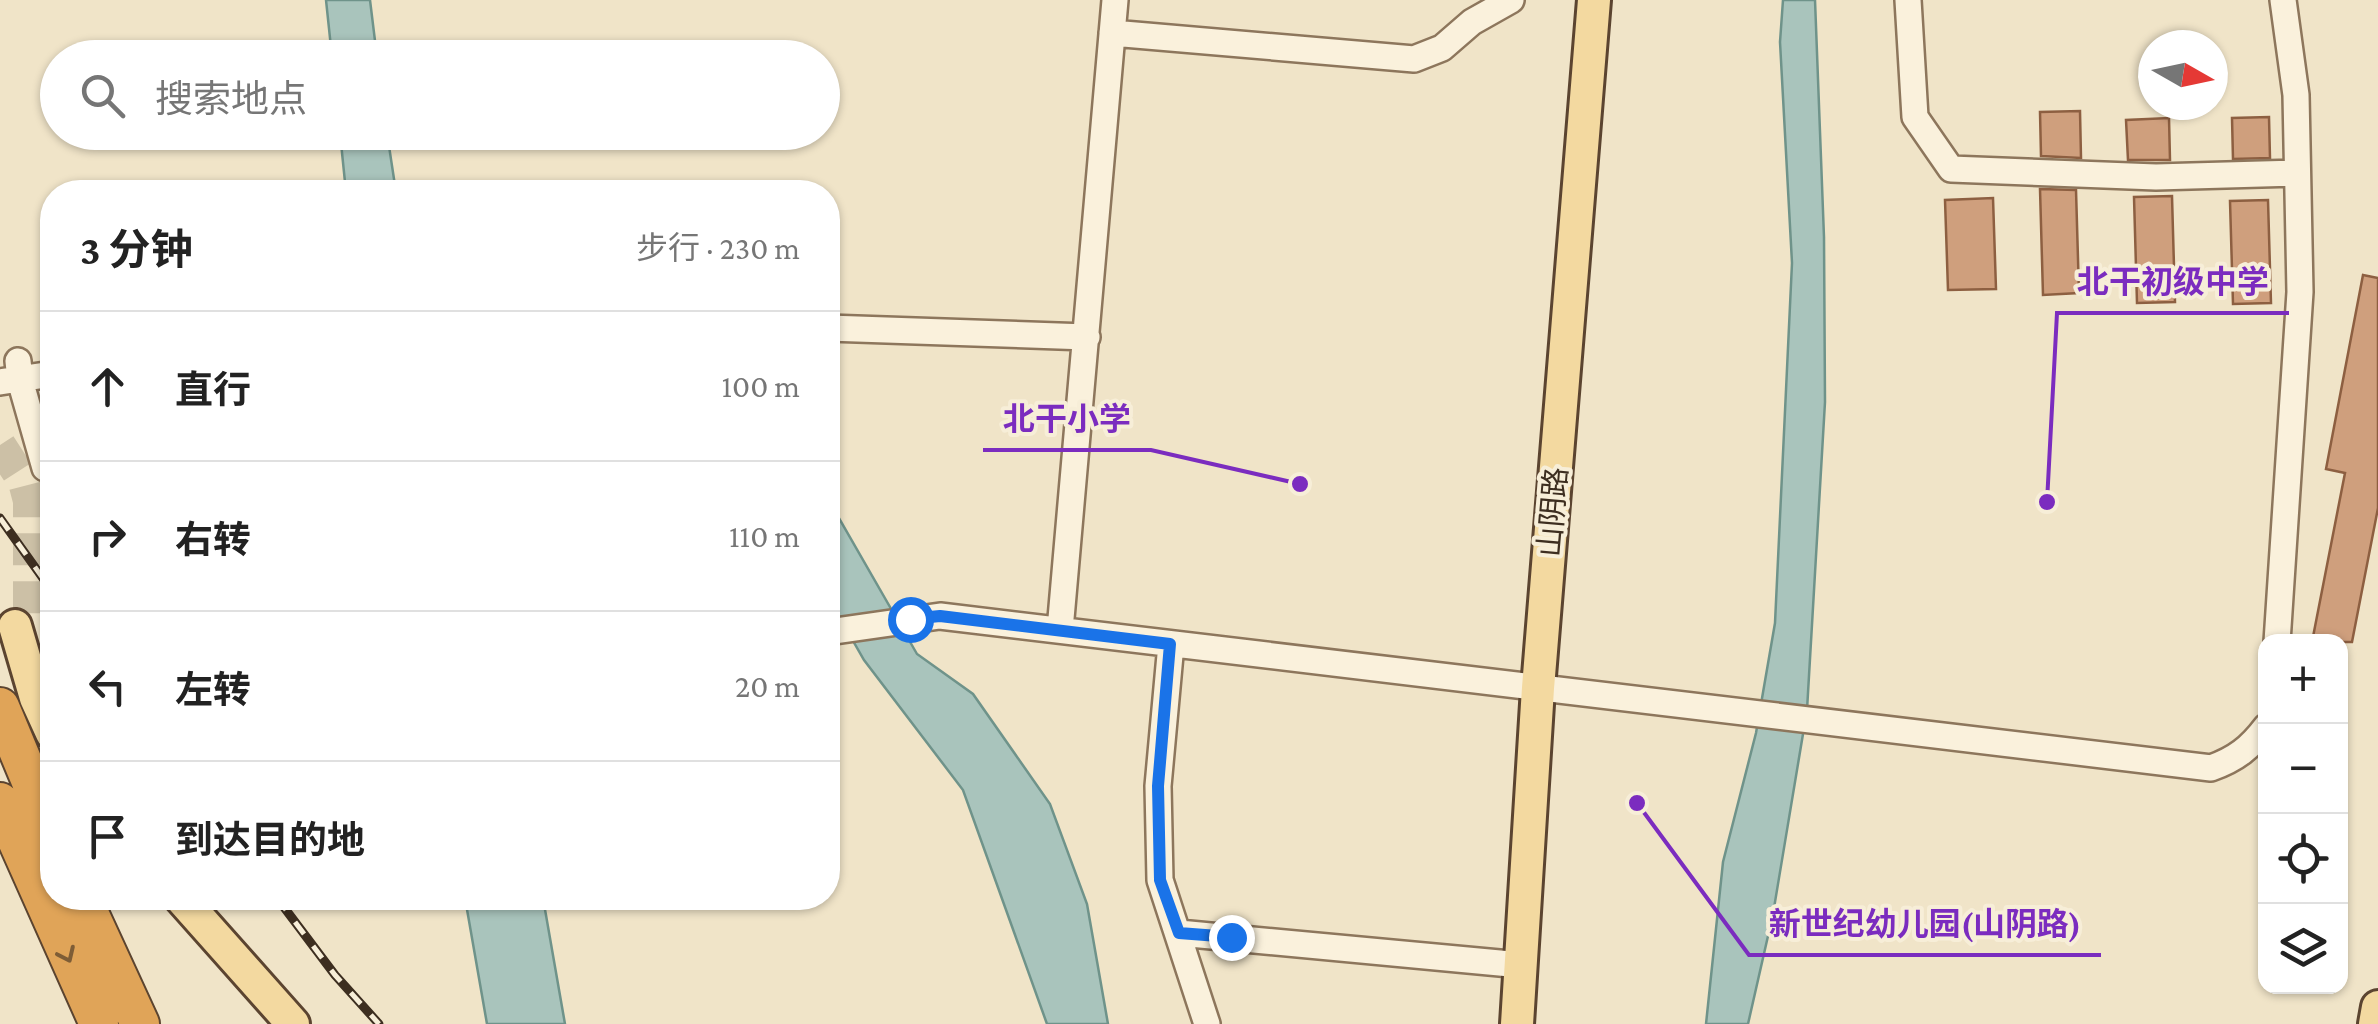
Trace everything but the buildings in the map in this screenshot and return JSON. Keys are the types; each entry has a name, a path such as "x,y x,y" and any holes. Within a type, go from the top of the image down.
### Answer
{"highway":[{"path":"0,707 40,803"},
{"path":"0,802 40,892"},
{"path":"48,910 99,1024"},
{"path":"88,910 140,1024"}],"main road":[{"name":"山阴路","path":"1517,1024 1538,688 1594,0"},
{"path":"22,626 28,670 40,707"},
{"path":"192,910 293,1024"},
{"path":"2374,1024 2378,1007"}],"street":[{"path":"1060,630 1115,0"},
{"path":"1112,33 1414,59 1442,48 1472,22 1511,0"},
{"path":"1908,0 1915,117 1951,168 2156,178 2298,173"},
{"path":"2278,634 2300,292 2296,95 2283,0"},
{"path":"840,328 1087,337"},
{"path":"40,374 13,374 40,451"},
{"path":"840,630 940,616 2211,768 2233,760 2258,738"},
{"path":"1170,644 1158,786 1160,880 1207,1024"},
{"path":"1179,933 1521,965"}],"water":[{"path":"326,0 370,0 375,40 330,40"},
{"path":"1783,0 1815,0 1824,237 1825,402 1807,710 1773,914 1748,1024 1706,1024 1723,862 1756,733 1775,623 1792,263 1780,42"},
{"path":"342,150 390,150 394,180 345,180"},
{"path":"840,520 917,654 973,694 1050,804 1087,904 1108,1024 1047,1024 963,790 864,660 840,618"},
{"path":"467,910 545,910 565,1024 487,1024"}],"tunnel":[{"path":"0,445 24,482 29,501 29,626"}],"railway":[{"path":"0,518 40,574"},
{"path":"286,910 335,975 379,1024"}],"place":[{"name":"北干小学","path":"1300,484"},
{"name":"北干初级中学","path":"2047,502"},
{"name":"新世纪幼儿园(山阴路)","path":"1637,803"}],"route":[{"path":"910,619 940,616 1170,644 1158,786 1160,880 1179,933 1231,937"}]}
